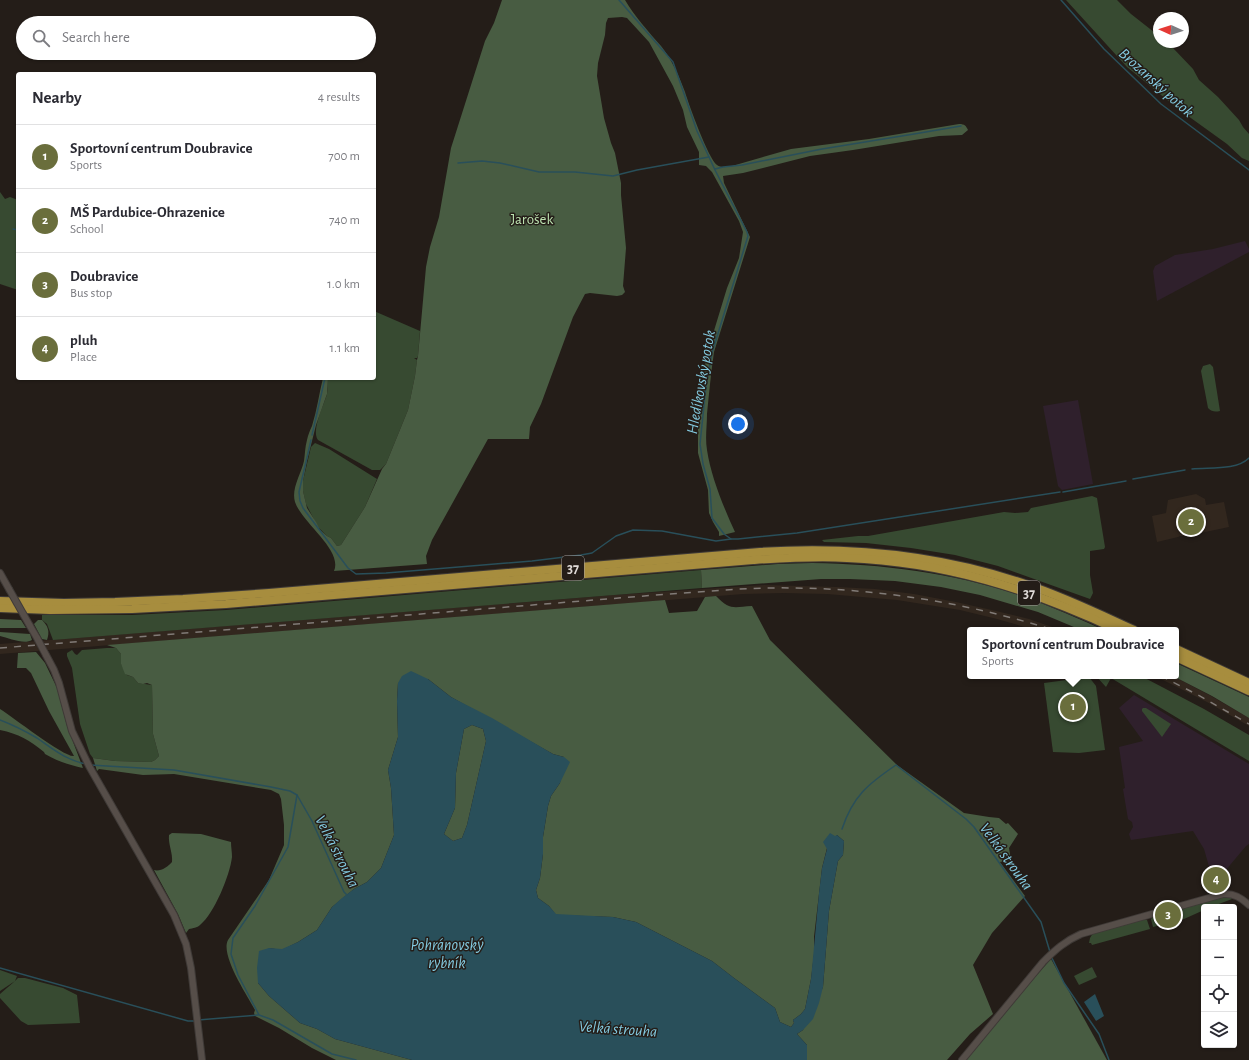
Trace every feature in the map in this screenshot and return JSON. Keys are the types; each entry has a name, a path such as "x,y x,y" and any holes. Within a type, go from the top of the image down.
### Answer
{"highway":[{"name":"37","path":"0,601 79,603 183,599 276,593 760,552 822,550 895,554 974,569 1007,578 1047,592 1076,603 1128,627"},
{"name":"37","path":"0,608 50,610 132,609 226,604 754,560 812,557 847,558 912,564 978,577 1056,603 1111,627"},
{"path":"1179,650 1249,683"},
{"path":"1179,658 1249,691"}],"street":[{"path":"0,573 46,654 59,683 72,731 88,764 174,915 186,944 191,968 202,1060"},
{"path":"962,1060 1051,954 1066,941 1081,934 1219,894 1227,893 1236,895 1249,905"}],"shaded area":[{"path":"1245,241 1249,252 1157,301 1153,271 1155,266 1175,255 1213,249"},
{"path":"1078,400 1093,484 1062,490 1058,486 1043,406"},
{"path":"1196,494 1205,499 1206,505 1224,502 1229,527 1157,542 1152,516 1166,513 1168,500"},
{"path":"764,585 875,589 914,594 956,602 1029,619 1052,627 1025,627 960,610 897,600 827,594 743,594 0,654 0,644 614,595"},
{"path":"1161,679 1179,679 1211,696 1249,718 1249,726 1207,702"},
{"path":"1134,695 1249,764 1249,844 1225,871 1212,877 1204,849 1193,831 1131,840 1129,834 1133,827 1132,822 1128,819 1123,789 1125,788 1119,747 1143,741 1119,708"}],"green space":[{"name":"Jarošek","path":"502,0 625,0 637,18 665,51 672,62 683,86 704,142 713,160 720,167 732,166 791,149 869,139 959,124 963,124 968,130 962,135 939,136 810,156 743,173 723,176 724,183 750,237 714,352 709,391 706,432 707,450 722,503 735,532 719,536 719,532 709,513 708,490 698,453 698,425 706,357 727,288 739,258 743,232 739,221 712,172 706,166 699,165 699,152 687,127 683,110 673,86 649,42 627,18 608,18 598,63 597,76 604,118 615,153 621,183 626,248 623,286 625,292 622,295 617,296 590,293 585,294 573,317 541,404 530,427 529,439 488,439 432,540 426,556 427,564 334,571 335,563 333,554 305,519 295,502 294,497 295,487 304,461 308,434 314,420 323,380 328,380 327,394 316,425 307,461 303,481 303,491 307,508 320,530 331,538 337,546 341,545 365,507 382,469 386,464 408,410 418,356 426,267 439,217 451,148 485,41 494,23"},
{"path":"1066,0 1117,0 1131,14 1153,31 1153,48 1173,48 1193,69 1199,80 1218,97 1239,120 1249,134 1249,161 1242,158 1227,144 1177,108 1127,67"},
{"path":"0,192 5,199 10,197 16,199 16,289 0,284"},
{"path":"376,312 420,331 418,356 417,358 414,358 417,360 408,410 386,464 380,470 372,470 318,440 316,436 317,424 327,394 328,380 376,380"},
{"path":"1210,364 1213,367 1220,411 1217,412 1208,408 1201,371 1203,366"},
{"path":"315,443 329,449 377,479 365,507 341,545 337,546 331,538 318,527 306,504 303,491 303,481 311,447"},
{"path":"1092,496 1097,498 1105,547 1104,549 1090,551 1090,575 1093,593 1090,599 998,566 955,555 911,548 866,543 824,542 822,540 868,536 1004,512 1028,512 1031,508"},
{"path":"812,563 866,565 918,571 971,581 1022,596 1097,627 1074,627 1038,612 980,595 941,587 895,581 821,579 702,588 701,570"},
{"path":"701,570 702,588 53,640 47,624 42,620 42,615 132,615 226,610"},
{"path":"716,596 725,604 732,607 752,606 770,640 897,765 964,813 999,818 1006,824 1008,823 1018,834 1009,848 1011,860 1000,862 1025,896 992,933 973,965 993,1014 970,1034 947,1060 807,1060 807,1045 797,1034 803,1030 823,987 829,911 838,861 843,855 844,841 837,835 827,848 822,868 811,979 805,1009 793,1020 794,1023 791,1027 780,1022 775,1008 712,961 636,922 613,917 556,915 549,906 538,898 536,890 540,878 543,854 543,837 548,806 551,796 560,783 564,757 553,754 451,697 428,679 398,683 398,737 388,770 391,788 394,835 381,868 367,882 354,889 332,907 317,930 282,950 269,948 258,983 269,996 300,1023 317,1029 335,1039 412,1060 336,1060 255,1016 255,1010 231,965 228,955 228,940 269,880 284,845 284,825 279,794 271,790 174,774 143,775 99,769 97,771 93,758 115,761 151,762 159,756 153,734 152,685 147,683 138,683 133,677 125,674 121,664 121,654 116,648 107,645 665,600 669,613 697,611 705,597"},
{"path":"0,619 21,620 26,628 0,628"},
{"path":"38,620 42,620 46,624 48,631 47,640 42,639 34,624"},
{"path":"0,632 30,634 32,640 25,642 16,641 0,636"},
{"path":"116,648 121,654 121,664 127,675 133,677 138,683 152,685 153,734 159,756 151,762 115,761 93,758 90,754 80,724 72,668 67,653 72,650 77,655 82,650"},
{"path":"36,652 45,663 57,688 67,726 83,768 54,759 24,738 13,733 0,730 0,709 60,751 74,756 49,711 31,673 26,668 17,668 18,653"},
{"path":"1179,664 1249,697 1249,718 1212,696 1179,679"},
{"path":"1074,679 1091,679 1096,686 1105,750 1079,753 1053,752 1044,683"},
{"path":"1099,679 1110,679 1106,687"},
{"path":"1113,679 1147,679 1249,735 1249,761"},
{"path":"1143,708 1146,708 1171,724 1162,737 1142,711"},
{"path":"472,725 483,729 486,741 467,825 462,838 453,841 444,834 455,808 456,773 464,729"},
{"path":"172,833 201,834 231,842 231,865 225,884 216,903 211,912 200,925 189,929 186,933 178,914 154,870 164,869 172,862 169,835"},
{"path":"1218,897 1230,897 1232,899 1219,904 1201,904 1201,911 1184,919 1153,927 1151,919 1153,917 1155,917 1155,919 1162,919 1183,907"},
{"path":"1144,919 1147,920 1150,929 1092,945 1089,943 1093,933"},
{"path":"1051,959 1107,1060 966,1060 1011,1004"},
{"path":"1092,967 1097,977 1079,985 1074,976"},
{"path":"0,970 17,976 15,981 0,991"},
{"path":"18,978 25,978 63,988 77,995 80,1023 28,1025 21,1021 0,998 0,994"}],"water":[{"name":"Pohránovský rybník","path":"411,671 428,679 451,697 492,718 553,754 564,757 570,762 560,783 551,796 548,806 543,837 543,854 540,878 536,890 538,898 549,906 556,914 613,917 636,922 712,961 775,1008 780,1022 791,1027 794,1023 793,1020 805,1009 811,979 822,868 827,849 823,842 830,833 835,836 837,835 844,841 843,855 838,861 829,911 823,987 813,1019 797,1034 807,1045 807,1060 412,1060 335,1039 317,1029 300,1023 269,996 258,983 257,968 259,951 269,948 282,949 298,942 317,930 332,907 354,889 367,882 381,868 394,835 391,788 388,770 398,737 398,683 402,676","holes":["472,725 483,729 486,741 467,825 462,838 453,841 444,834 455,808 456,773 464,729"]},
{"path":"1095,994 1104,1016 1096,1021 1084,1002"}],"waterway":[{"name":"Hledíkovský potok","path":"619,0 673,62 697,131 748,236 712,353 706,386 700,444 703,464 710,489 712,518 724,534 731,539 738,539 797,533 1060,492"},
{"name":"Brozanský potok","path":"1061,0 1104,49 1161,104 1249,170"},
{"path":"715,169 822,149 961,126"},
{"path":"458,163 482,161 500,163 539,172 575,172 613,176 637,170 709,157"},
{"path":"312,435 325,380"},
{"path":"311,440 299,492 300,501 303,508 348,568 356,574 386,573 532,561 581,555 592,553 616,536 633,530 662,531 716,541 731,539"},
{"name":"Hledíkovský potok","path":"1192,469 1230,467 1244,462 1249,458"},
{"name":"Hledíkovský potok","path":"1133,479 1185,470"},
{"name":"Hledíkovský potok","path":"1063,492 1126,481"},
{"name":"Velká strouha","path":"0,720 32,735 67,757 87,764"},
{"name":"Velká strouha","path":"90,765 174,770 290,791 297,795 312,821 344,892 347,895"},
{"name":"Velká strouha","path":"842,829 846,818 857,799 877,778 896,765 966,819 974,827 1041,922 1050,952"},
{"path":"297,795 288,847 255,906 233,938 231,954 238,975 259,1015 273,1020 332,1054 356,1060"},
{"name":"Velká strouha","path":"1051,956 1064,983 1099,1034 1109,1060"},
{"path":"0,968 188,1021 195,1021"},
{"path":"198,1020 258,1015"}],"railway":[{"path":"0,648 656,595 776,588 859,591 924,599 989,612 1043,627"},
{"path":"1167,679 1249,724"}],"place":[{"name":"MŠ Pardubice-Ohrazenice","path":"1191,522"},
{"name":"Sportovní centrum Doubravice","path":"1073,707"},
{"name":"pluh","path":"1216,880"},
{"name":"Doubravice","path":"1168,915"}]}
